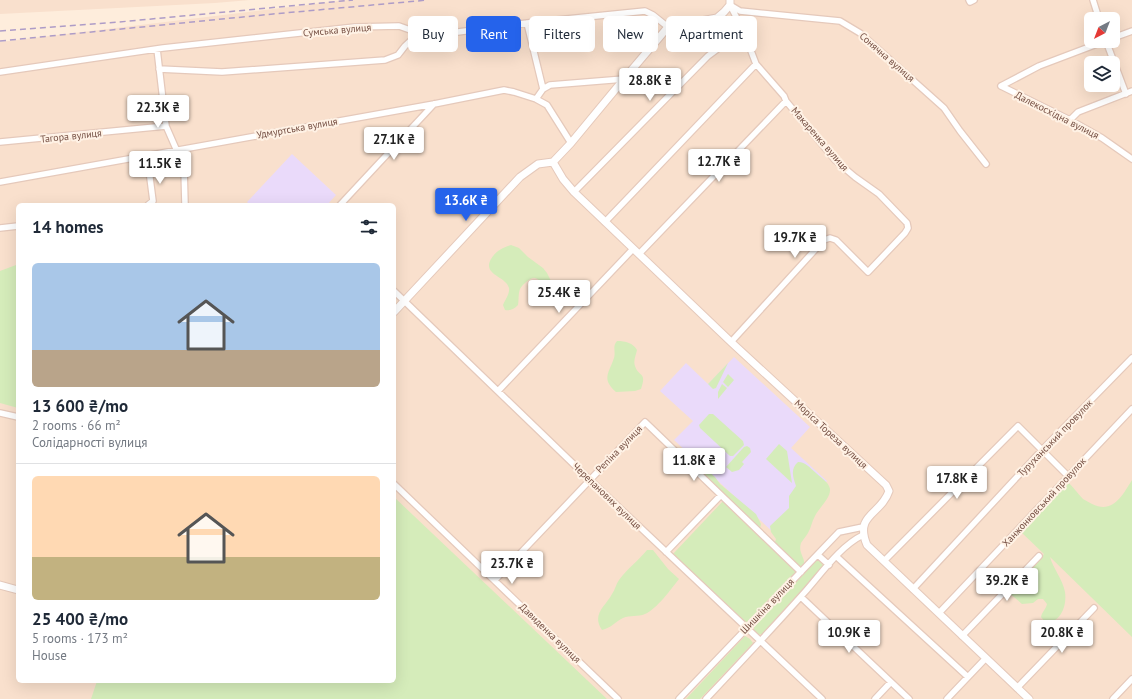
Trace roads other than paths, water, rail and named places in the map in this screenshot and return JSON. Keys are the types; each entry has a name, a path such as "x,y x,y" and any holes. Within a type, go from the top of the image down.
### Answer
{"street":[{"path":"1093,0 1097,12"},
{"path":"719,16 730,3"},
{"name":"Макаренка вулиця","path":"730,3 736,16"},
{"name":"Сонячна вулиця","path":"730,3 740,11 840,21 860,33 944,108 986,164"},
{"name":"Сумська вулиця","path":"458,32 527,23 645,11 653,15 666,25"},
{"path":"527,23 543,89"},
{"name":"Сумська вулиця","path":"0,72 157,49 355,27 399,26 408,29"},
{"path":"396,310 520,177 538,164 553,162 571,143 666,29"},
{"path":"1120,35 1132,31"},
{"path":"160,69 222,72 385,60 398,55 408,43"},
{"name":"Далекосхідна вулиця","path":"1087,48 1039,66 1001,86 1070,120 1102,138 1132,159"},
{"path":"1109,48 1126,94"},
{"path":"157,49 166,126 184,167 185,203"},
{"path":"574,192 713,52"},
{"name":"Макаренка вулиця","path":"731,342 824,240 830,238 836,240 868,272 906,233 908,228 907,223 879,194 854,177 835,160 784,96 756,64 751,52"},
{"path":"605,222 756,64"},
{"path":"536,99 543,89 550,85 624,79"},
{"name":"Удмуртська вулиця","path":"0,182 434,104 504,90 536,99 547,105 571,143"},
{"path":"1070,120 1078,112 1132,92"},
{"path":"498,391 786,100"},
{"path":"342,203 434,104"},
{"name":"Тагора вулиця","path":"0,142 166,126"},
{"path":"147,155 153,201 150,203"},
{"name":"Моріса Тореза вулиця","path":"553,162 563,179 574,192 731,342 886,485 889,491 887,497 865,522 863,527"},
{"path":"0,228 16,226"},
{"name":"Черепанових вулиця","path":"396,294 590,480 822,699"},
{"name":"Туруханський провулок","path":"913,589 1042,450 1132,358"},
{"name":"Ханжонковський провулок","path":"938,613 1132,409"},
{"path":"0,413 16,417"},
{"name":"Репiна вулиця","path":"495,580 645,422 801,572"},
{"path":"884,561 1018,426 1068,476"},
{"name":"Давиденка вулиця","path":"396,486 618,699"},
{"path":"666,552 721,495"},
{"path":"863,527 863,535 867,545 1029,699"},
{"name":"Шишкiна вулиця","path":"679,699 839,532 863,527"},
{"path":"706,699 761,641 836,557 854,540 863,535"},
{"path":"818,555 829,565"},
{"path":"962,636 1039,556"},
{"path":"836,557 968,677"},
{"path":"0,585 16,589"},
{"path":"801,597 909,699"},
{"path":"1017,688 1094,608"},
{"path":"947,699 986,658"},
{"path":"1113,699 1132,679"},
{"path":"875,699 891,682"}],"railway":[{"path":"0,31 119,22 353,0"},
{"path":"0,41 428,0"}]}
